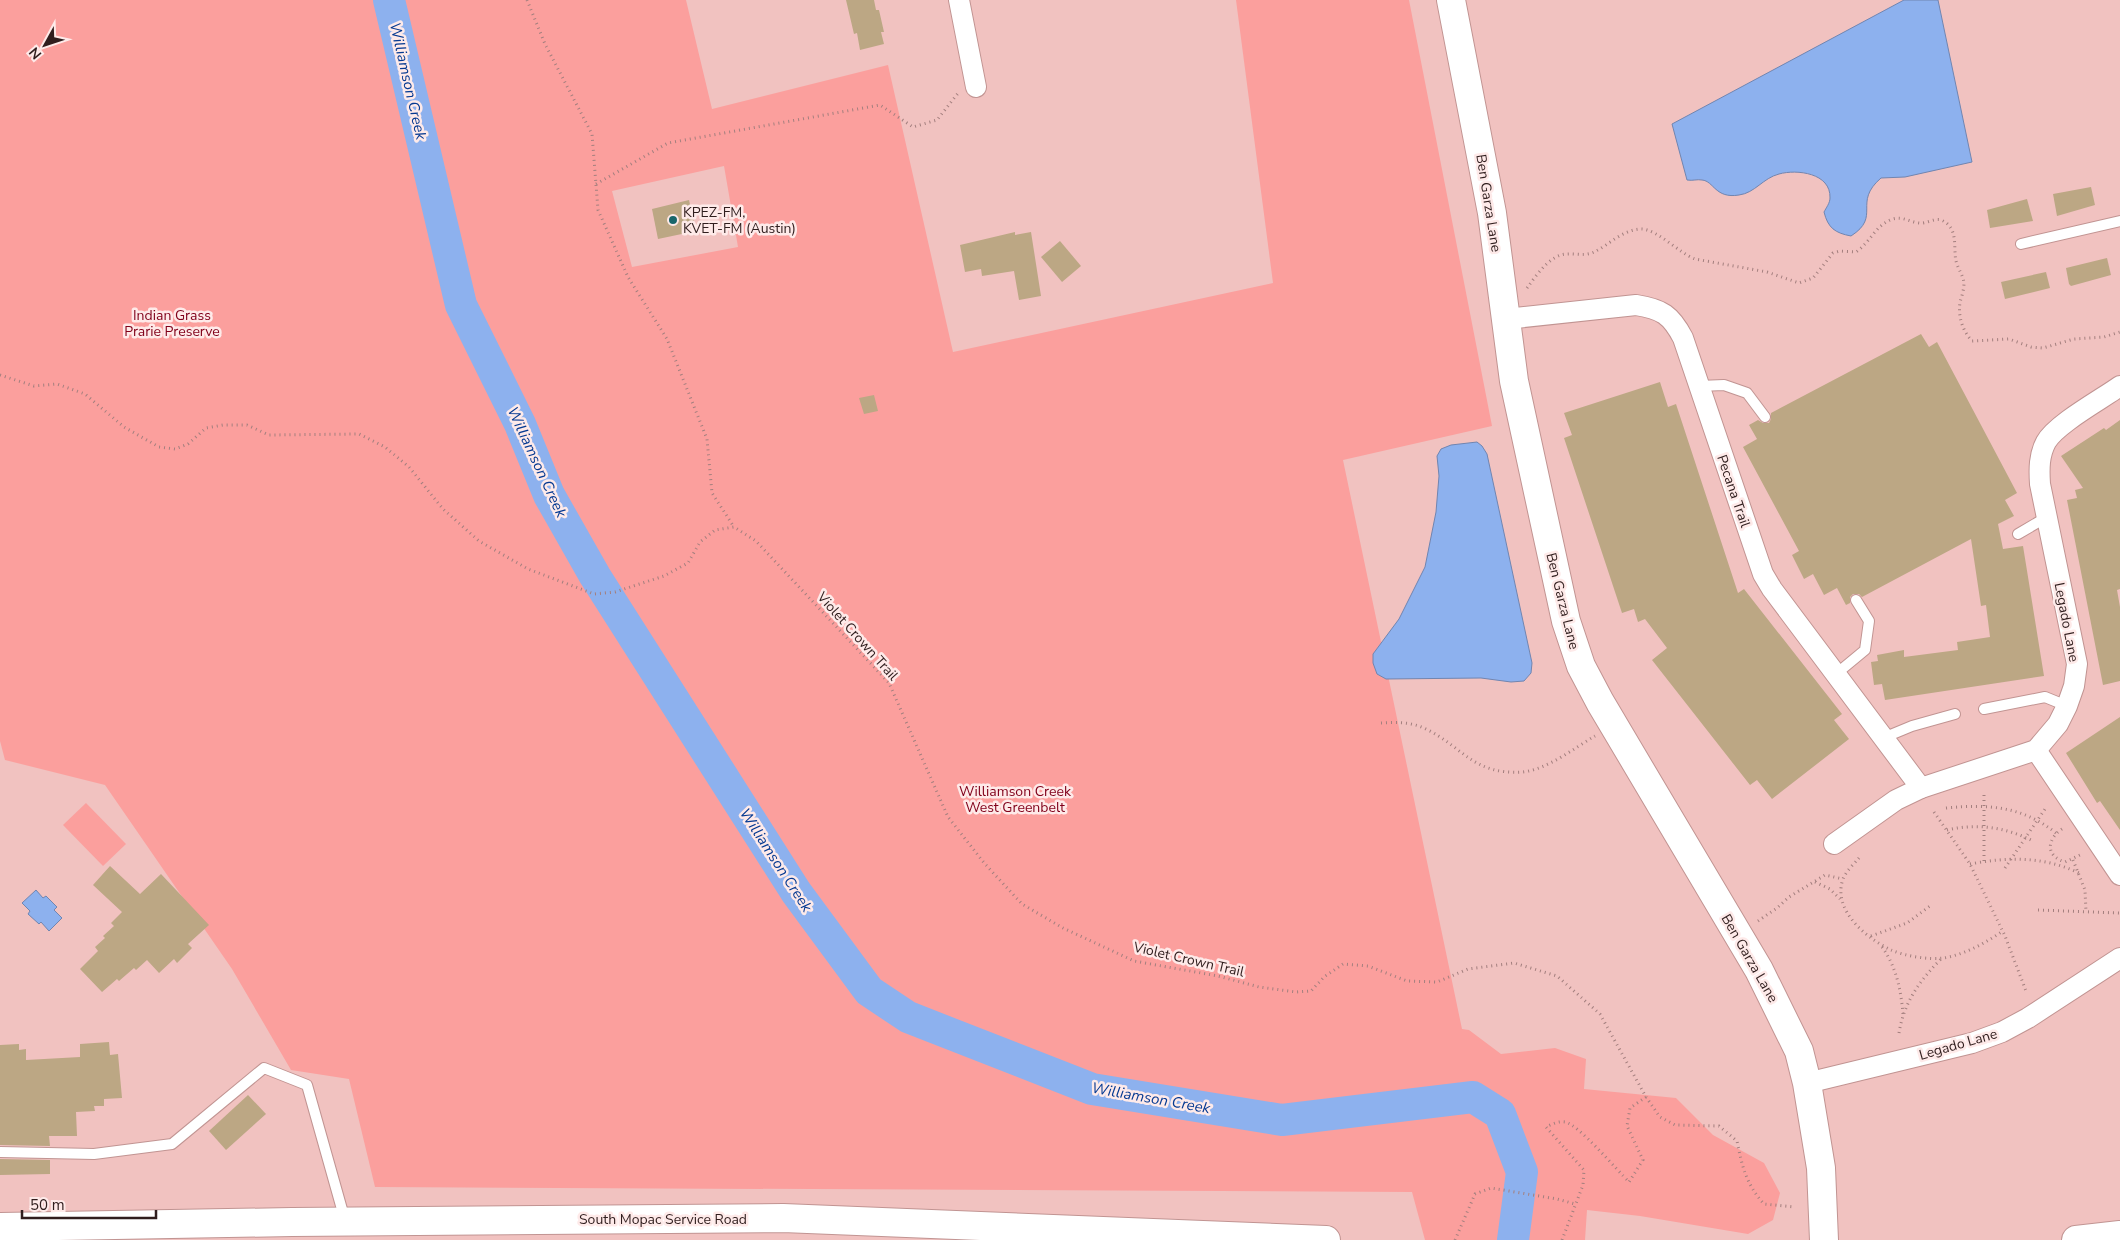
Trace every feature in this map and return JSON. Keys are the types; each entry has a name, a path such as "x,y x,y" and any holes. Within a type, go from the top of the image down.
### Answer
{"main road":[{"name":"Ben Garza Lane","path":"1451,0 1492,213 1514,381 1566,621 1581,666 1600,702 1759,970 1799,1051 1807,1083 1821,1168 1824,1240"},
{"name":"South Mopac Service Road","path":"0,1227 346,1221 783,1218 1326,1240"},
{"path":"2076,1240 2120,1235"}],"street":[{"path":"959,0 975,82"},
{"name":"Pecana Trail","path":"1506,320 1636,305 1649,307 1663,313 1674,321 1683,338 1763,574 1921,788"},
{"name":"Legado Lane","path":"2036,750 2058,724 2068,706 2074,686 2076,664 2040,484 2039,469 2042,455 2047,441 2057,430 2120,386"},
{"path":"1834,844 1896,800 1921,788 2036,750 2120,875"},
{"name":"Legado Lane","path":"1807,1083 1972,1043 2002,1032 2028,1018 2120,958"}],"lane":[{"path":"2021,244 2120,221"},
{"path":"1699,386 1724,384 1747,393 1764,417"},
{"path":"2018,534 2047,517"},
{"path":"1836,674 1865,650 1869,621 1856,600"},
{"path":"1984,708 2045,697 2068,706"},
{"path":"1883,738 1912,726 1955,714"},
{"path":"0,1152 94,1154 172,1144 264,1068 307,1085 346,1221"}],"path":[{"path":"0,375 34,386 57,384 85,394 124,426 159,448 175,449 188,444 206,428 223,425 247,425 269,435 359,434 385,447 410,467 442,509 479,541 528,569 594,594 615,592 664,576 688,563 700,542 715,530 734,527 712,493 708,439 667,338 628,277 598,210 592,134 545,44 527,0"},
{"path":"596,184 668,143 880,105 913,127 938,120 955,96 975,82"},
{"path":"1527,288 1548,263 1556,257 1564,254 1588,254 1631,231 1643,229 1653,232 1686,256 1695,259 1767,272 1800,283 1806,282 1813,278 1832,253 1840,251 1856,252 1882,224 1893,218 1901,218 1920,224 1937,219 1944,221 1953,232 1956,243 1956,261 1964,284 1960,305 1961,323 1972,341 2009,339 2031,347 2043,348 2074,339 2104,337 2120,332"},
{"name":"Violet Crown Trail","path":"734,527 756,540 889,683 948,817 985,864 1022,904 1063,928 1134,961 1218,976 1259,987 1296,992 1311,990 1324,977 1343,964 1368,966 1407,981 1437,982 1468,969 1514,963 1557,976 1600,1014 1646,1097 1660,1117 1675,1125 1719,1126 1738,1141 1742,1165 1751,1190 1764,1204 1796,1206"},
{"path":"1380,723 1409,723 1425,728 1478,765 1523,772 1542,766 1595,735"},
{"path":"1984,795 1984,861"},
{"path":"1946,808 1984,806 2009,809 2037,821 2056,833"},
{"path":"2005,868 2047,806"},
{"path":"1934,812 1970,864 2003,931 2026,991"},
{"path":"1947,830 1971,826 1984,827 2012,832 2033,841"},
{"path":"2062,829 2056,833 2049,844 2050,851 2058,860 2065,862 2073,860 2080,855"},
{"path":"1841,900 1843,879 1860,858"},
{"path":"1970,864 2011,859 2042,860 2079,873"},
{"path":"2073,860 2085,890 2086,912"},
{"path":"1758,921 1825,875 1843,879"},
{"path":"1814,882 1830,889 1841,900 1847,914 1870,936 1892,951 1909,955 1942,958 1968,951 2003,931"},
{"path":"1870,936 1907,923 1930,906"},
{"path":"2038,910 2119,913"},
{"path":"1880,944 1888,955 1898,982 1903,1015"},
{"path":"1899,1033 1903,1015 1914,990 1942,958"},
{"path":"1562,1240 1583,1185 1584,1170 1546,1127 1554,1123 1565,1122 1577,1128 1629,1182 1643,1160 1627,1126 1630,1108 1646,1097"},
{"path":"1455,1240 1475,1194 1491,1188 1557,1199 1575,1204"}],"green space":[{"path":"0,0 686,0 712,109 888,65 953,352 1273,283 1236,0 1409,0 1492,426 1343,460 1462,1029 1469,1030 1501,1054 1555,1048 1586,1059 1584,1089 1676,1098 1713,1135 1764,1163 1780,1193 1773,1220 1748,1234 1640,1216 1587,1210 1585,1240 1425,1240 1412,1192 375,1187 349,1079 291,1070 232,969 105,785 5,760 0,741","holes":["724,166 738,247 632,267 612,191"]},
{"path":"86,803 126,844 103,866 63,825"}],"water":[{"path":"1904,0 1938,0 1972,162 1905,177 1881,178 1868,195 1865,222 1851,236 1836,231 1830,226 1824,212 1830,200 1829,190 1825,183 1812,175 1795,172 1779,174 1745,194 1731,196 1720,192 1706,181 1687,180 1672,124"},
{"path":"1477,442 1487,454 1532,663 1531,673 1524,681 1511,682 1481,678 1386,679 1377,674 1373,663 1373,654 1399,619 1425,567 1436,512 1439,476 1437,456 1441,449 1451,445"},
{"path":"36,890 43,898 46,896 57,907 54,910 62,918 49,931 41,922 39,924 28,914 30,911 22,903"}],"building":[{"path":"846,0 874,0 876,10 879,10 884,32 881,32 884,44 860,50 857,33 854,34"},
{"path":"2091,187 2095,205 2057,216 2053,194"},
{"path":"2027,199 2033,221 1990,228 1987,210"},
{"name":"KPEZ-FM, KVET-FM (Austin)","path":"689,200 696,231 658,239 652,209"},
{"path":"1015,232 1015,235 1031,232 1041,296 1019,300 1014,271 982,276 981,269 965,272 960,245"},
{"path":"1060,241 1081,266 1062,282 1041,257"},
{"path":"2107,258 2111,275 2071,286 2069,284 2066,268"},
{"path":"2046,272 2050,288 2005,299 2001,282"},
{"path":"1921,334 1929,347 1937,342 2017,493 2005,500 2014,516 1998,524 2003,549 2023,546 2044,676 1885,700 1882,684 1874,685 1871,662 1878,661 1877,655 1904,650 1904,657 1958,650 1957,642 1990,637 1986,605 1981,606 1971,539 1862,597 1859,594 1853,594 1850,597 1850,603 1846,605 1837,588 1824,595 1813,574 1804,579 1792,555 1799,551 1743,447 1757,439 1749,425 1758,420 1763,423 1769,423 1771,413"},
{"path":"1660,382 1668,407 1676,404 1738,593 1744,589 1842,714 1834,720 1849,739 1772,799 1757,780 1750,785 1652,660 1667,648 1645,619 1638,622 1634,609 1622,613 1564,438 1572,435 1564,413"},
{"path":"874,395 878,411 864,414 859,398"},
{"path":"2120,420 2120,589 2117,590 2120,607 2120,681 2103,685 2067,500 2077,498 2075,490 2083,488 2061,456 2104,428 2106,430"},
{"path":"2120,717 2120,830 2100,801 2097,803 2066,753"},
{"path":"110,866 140,894 161,874 209,925 188,944 192,948 177,963 174,959 159,973 147,960 119,981 117,979 102,992 80,969 98,951 95,947 105,938 103,936 114,926 111,923 122,912 93,885"},
{"path":"109,1042 110,1055 118,1054 122,1098 104,1099 104,1106 94,1106 95,1111 76,1112 77,1136 49,1136 50,1146 0,1145 0,1045 19,1044 19,1050 26,1049 26,1060 80,1057 80,1044"},
{"path":"248,1095 266,1114 226,1150 209,1131"},
{"path":"0,1159 50,1160 50,1174 0,1175"}],"waterway":[{"name":"Williamson Creek","path":"389,0 461,305 520,424 549,495 595,576 796,892 869,991 908,1017 1092,1089 1282,1120 1473,1097 1500,1114 1522,1172 1513,1240"}],"place":[{"name":"KPEZ-FM, KVET-FM (Austin)","path":"673,220"}],"park label":[{"name":"Indian Grass Prarie Preserve","path":"172,324"},
{"name":"Williamson Creek West Greenbelt","path":"1015,800"}]}
